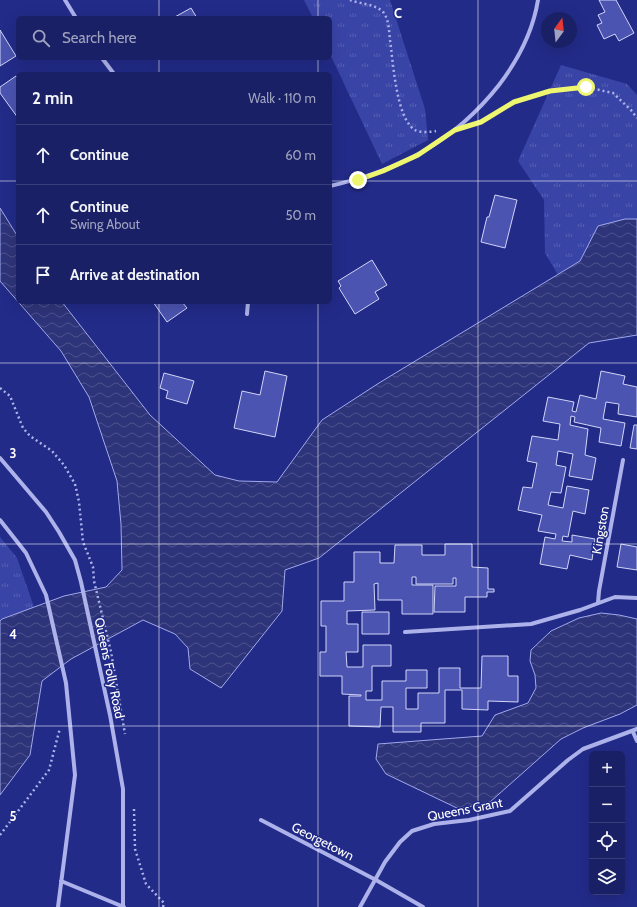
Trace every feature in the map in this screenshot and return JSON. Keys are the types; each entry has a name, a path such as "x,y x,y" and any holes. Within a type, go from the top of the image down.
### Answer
{"street":[{"path":"65,0 75,16"},
{"path":"332,186 358,180 383,171 418,155 463,124 485,102 508,73 522,50 529,34 538,0"},
{"path":"104,60 112,72"},
{"path":"247,314 248,304"},
{"name":"Queens Folly Road","path":"0,458 46,512 75,560 110,715 123,789 124,907 61,881"},
{"name":"Kingston","path":"598,603 623,460"},
{"path":"0,520 26,553 46,595 66,683 75,775 58,907"},
{"path":"405,632 531,624 580,610 615,597 637,598"},
{"path":"635,731 637,742"},
{"name":"Queens Grant","path":"360,907 385,862 400,842 412,831 434,824 469,820 510,811 568,760 583,749 635,731"},
{"name":"Georgetown","path":"260,820 376,880 423,907"}],"path":[{"path":"350,0 373,6 383,12 388,24 398,101 408,122 415,130 429,132 455,130"},
{"path":"474,124 481,122 514,102 550,91 586,87 613,93 631,110 637,118"},
{"path":"0,388 10,396 22,428 30,436 52,451 64,465 75,484 79,502 82,542 93,567 94,581 111,652"},
{"path":"0,835 49,770 62,723"}],"green space":[{"path":"304,0 390,0 425,109 428,140 382,164 332,58 332,16 312,16"},
{"path":"561,65 627,84 637,95 637,219 625,219 599,226 580,261 558,275 545,253 544,200 518,161"},
{"path":"0,537 17,558 34,607 0,621"}],"water":[{"path":"0,208 16,234 16,300 0,281"},
{"path":"625,219 637,219 637,335 589,343 319,558 285,570 282,611 221,688 190,669 188,648 175,634 143,620 71,659 42,681 30,755 0,795 0,621 64,596 106,587 122,570 121,524 117,481 89,397 61,351 20,304 64,304 150,415 215,475 239,481 277,482 322,420 379,383 580,261 598,226"},
{"path":"601,613 637,619 637,705 620,714 583,728 561,739 490,802 459,809 386,774 376,759 378,744 482,736 495,715 528,703 536,688 535,675 530,661 531,650 551,631 579,618"}],"building":[{"path":"599,0 616,0 634,33 619,41 615,34 604,39 597,25 602,23 598,15 605,12"},
{"path":"191,8 196,16 177,16"},
{"path":"0,30 16,56 0,66"},
{"path":"16,76 16,115 0,93 0,87"},
{"path":"495,195 517,200 505,248 481,242 487,217 489,217"},
{"path":"372,260 387,285 375,292 379,299 355,314 339,288 341,286 338,281"},
{"path":"154,304 184,304 187,308 167,322"},
{"path":"265,371 287,376 275,437 234,428 242,391 260,395"},
{"path":"601,371 625,376 623,384 637,387 637,417 618,414 619,404 606,402 603,419 625,423 621,446 599,442 601,428 574,422 575,417 571,416 570,425 588,429 585,455 596,458 592,480 569,476 573,454 558,451 556,465 566,467 561,493 551,492 548,505 563,508 567,486 589,490 585,514 573,511 568,537 563,536 562,541 572,542 572,535 595,539 592,560 570,555 567,569 540,564 545,537 555,539 556,534 538,531 542,515 518,510 523,487 532,488 537,463 527,461 532,436 558,440 560,424 543,421 548,397 574,402 572,411 576,412 580,395 596,399"},
{"path":"164,373 194,381 187,404 166,398 168,391 160,388"},
{"path":"634,425 637,425 637,449 630,448"},
{"path":"445,544 472,544 472,567 488,568 488,589 494,589 494,592 487,592 487,597 465,597 465,612 434,612 435,586 456,586 456,578 453,578 453,584 416,584 416,577 412,577 412,585 433,585 433,614 402,614 402,600 378,600 378,583 374,584 375,610 347,611 347,624 358,624 358,652 346,652 347,667 363,667 363,645 391,645 391,666 372,666 372,691 366,691 366,700 382,700 382,681 406,681 406,670 427,670 427,688 406,688 406,709 418,709 418,693 439,693 439,668 460,668 460,688 481,688 482,656 508,656 508,676 518,676 518,702 488,701 488,710 462,709 462,690 445,690 445,723 421,723 421,732 393,732 393,707 381,707 380,727 349,726 349,696 361,695 342,694 342,676 320,676 320,652 326,652 326,626 321,626 321,601 344,601 344,582 354,582 354,552 380,552 380,563 394,563 395,545 422,545 422,555 445,555"},
{"path":"621,544 637,547 637,570 617,567"},
{"path":"362,612 389,612 389,634 362,634"}],"route":[{"path":"358,180 383,171 418,155 455,130 481,122 514,102 550,91 586,87"}]}
